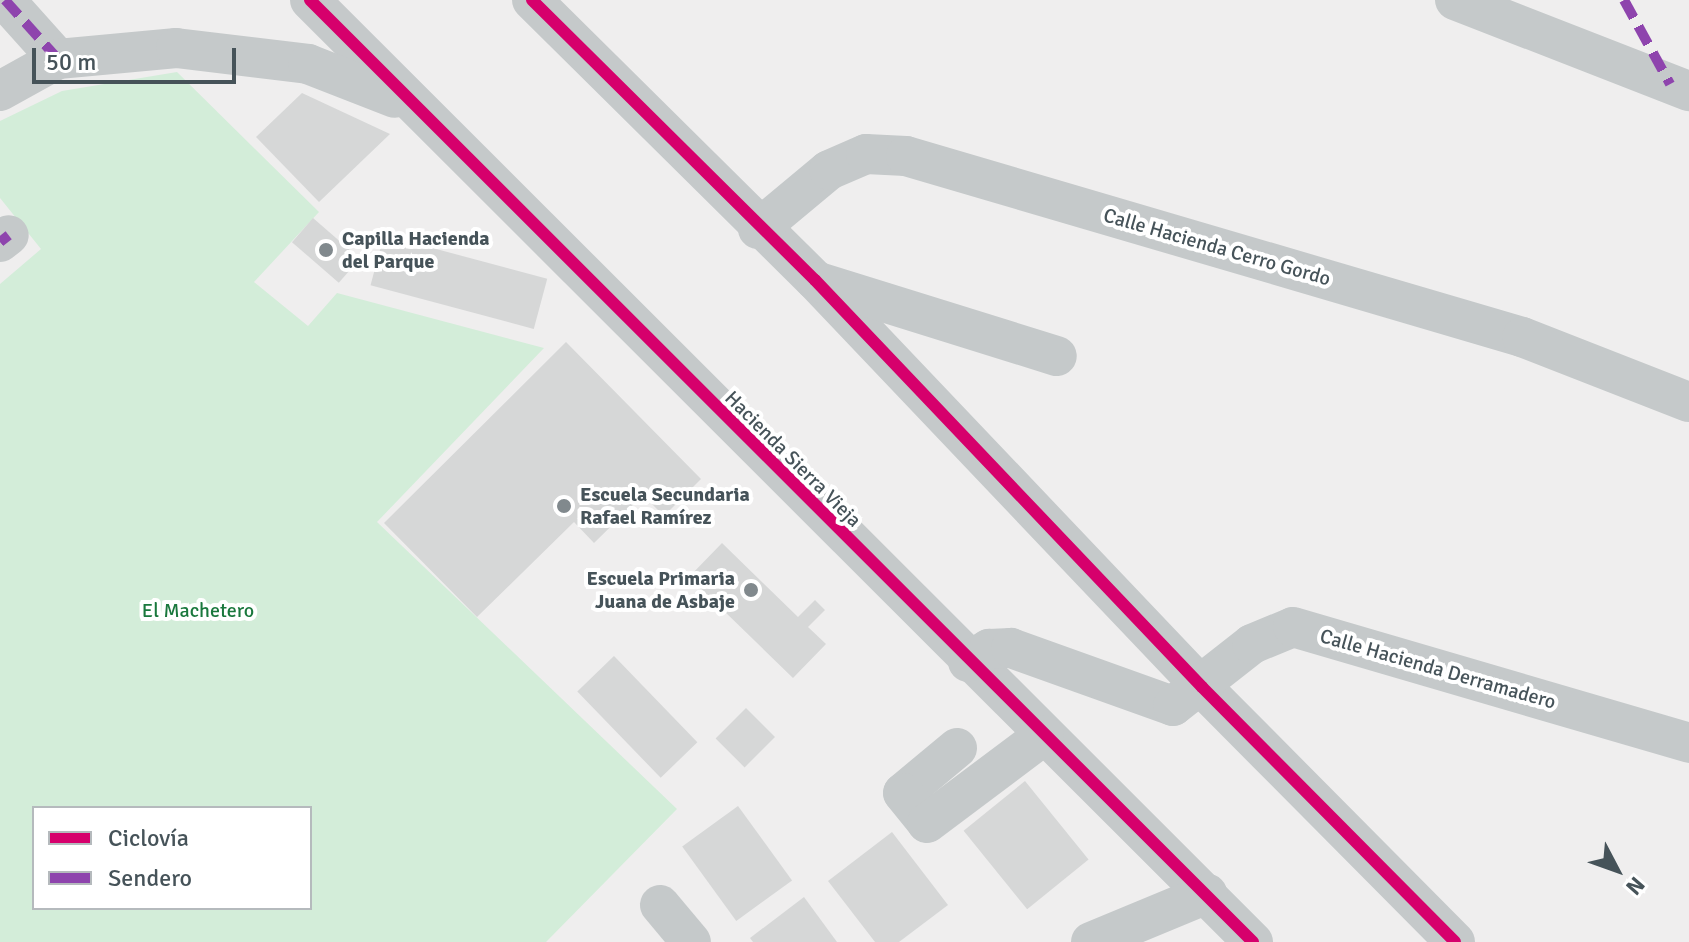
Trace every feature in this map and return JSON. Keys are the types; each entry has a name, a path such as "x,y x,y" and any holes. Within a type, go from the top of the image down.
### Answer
{"street":[{"path":"5,0 58,59"},
{"name":"Hacienda Sierra Vieja","path":"310,0 968,662 1253,942"},
{"path":"532,0 758,229 815,280 1202,687 1455,942"},
{"path":"1455,0 1689,91"},
{"path":"0,91 58,59 176,48 241,52 308,64 413,107"},
{"name":"Calle Hacienda Cerro Gordo","path":"758,229 829,170 866,154 906,156 1522,337 1689,402"},
{"path":"815,280 1057,356"},
{"name":"Calle Hacienda Derramadero","path":"968,662 989,649 1011,648 1173,706 1202,687 1252,644 1293,627 1689,743"},
{"path":"957,748 903,793 927,823 1044,735"},
{"path":"1091,942 1207,894"},
{"path":"660,905 691,942"}],"green space":[{"name":"El Machetero","path":"177,72 319,212 254,282 308,326 337,293 544,348 377,522 677,809 546,942 0,942 0,284 41,249 0,198 0,121 62,91"}],"building":[{"path":"302,93 390,134 319,202 256,137"},
{"name":"Capilla Hacienda del Parque","path":"313,218 360,259 339,283 292,242"},
{"path":"384,235 547,279 534,329 371,285"},
{"path":"566,342 701,479 664,516 643,495 594,543 574,522 477,617 384,523"},
{"path":"722,543 798,617 815,600 825,610 808,627 826,644 793,678 689,577"},
{"path":"614,656 697,742 661,778 577,691"},
{"path":"746,708 775,737 745,767 716,738"},
{"path":"1025,781 1089,859 1027,909 964,831"},
{"path":"738,806 792,880 736,921 682,847"},
{"path":"892,832 948,905 899,942 875,942 828,881"},
{"path":"804,897 837,942 753,942 750,938"}],"marked path":[{"path":"5,0 58,59"},
{"path":"1624,0 1670,84"},
{"path":"0,242 9,235"}],"cycle path":[{"path":"310,0 1253,942"},
{"path":"532,0 815,280 1202,687 1455,942"}],"place":[{"name":"Capilla Hacienda del Parque","path":"326,250"},
{"name":"Escuela Secundaria Rafael Ramírez","path":"564,506"},
{"name":"Escuela Primaria Juana de Asbaje","path":"751,590"}]}
